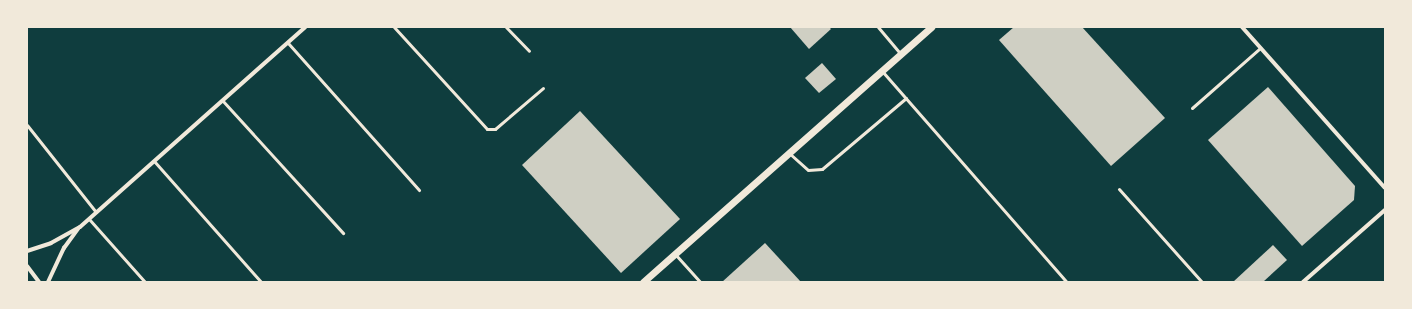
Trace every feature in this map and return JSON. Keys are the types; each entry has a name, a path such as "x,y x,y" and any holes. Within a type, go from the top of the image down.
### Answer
{"street":[{"path":"48,282 64,248 80,227 305,27"},
{"path":"643,282 931,27"},
{"path":"1242,27 1385,188"},
{"path":"1305,281 1385,210"},
{"path":"27,251 51,243 80,227"},
{"path":"27,266 39,282"}],"lane":[{"path":"394,27 487,129 498,127 543,88"},
{"path":"506,27 529,51"},
{"path":"878,27 901,54"},
{"path":"288,43 419,190"},
{"path":"1192,108 1260,48"},
{"path":"882,71 1067,282"},
{"path":"789,153 808,170 822,169 906,98"},
{"path":"222,100 343,233"},
{"path":"27,125 96,212"},
{"path":"154,161 261,282"},
{"path":"1119,189 1202,282"},
{"path":"89,219 145,282"},
{"path":"675,254 700,282"}],"building":[{"path":"790,27 829,27 831,29 809,49"},
{"path":"1014,27 1082,27 1165,118 1111,166 999,40"},
{"path":"822,63 836,79 819,93 805,78"},
{"path":"1268,87 1355,186 1354,200 1302,246 1208,140"},
{"path":"580,111 680,219 621,273 522,165"},
{"path":"765,243 801,282 722,282"},
{"path":"1273,245 1287,260 1263,282 1233,282"}]}
